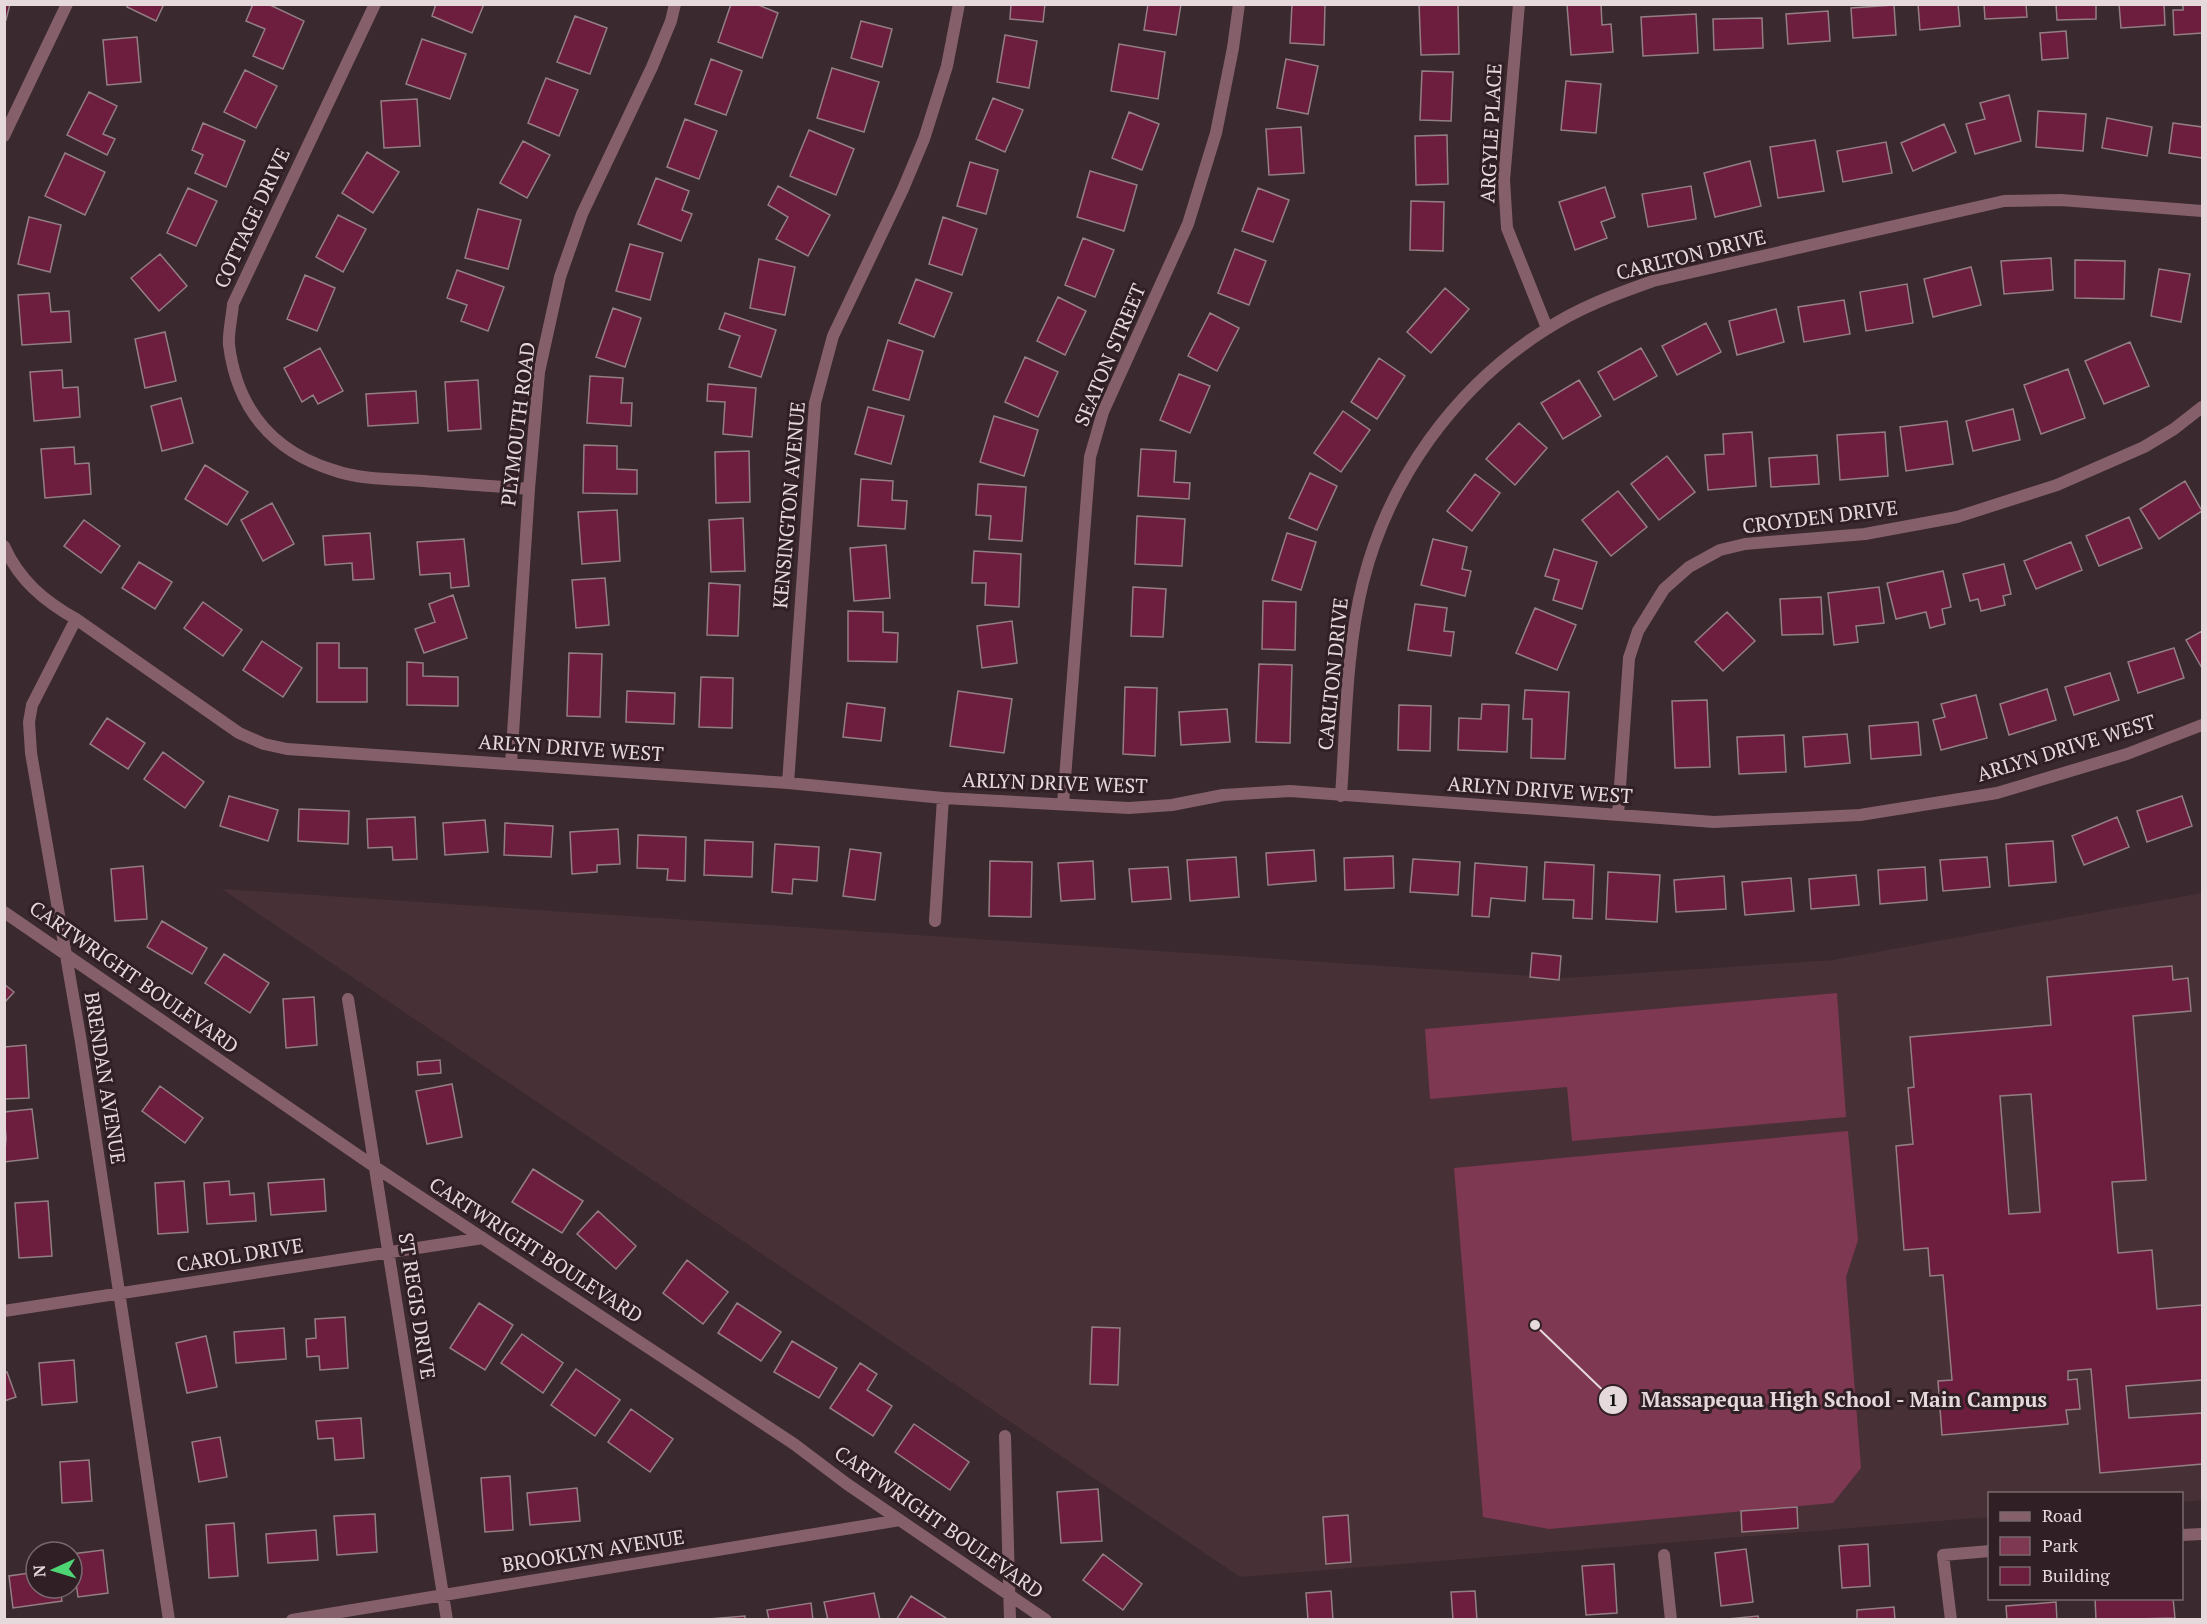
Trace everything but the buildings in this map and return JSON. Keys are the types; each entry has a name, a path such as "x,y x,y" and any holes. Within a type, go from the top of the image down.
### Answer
{"street":[{"path":"4,136 67,4"},
{"name":"COTTAGE DRIVE","path":"375,4 233,304 229,343 238,387 251,412 268,434 305,459 334,471 362,477 529,489"},
{"name":"PLYMOUTH ROAD","path":"511,764 529,489 540,372 560,277 582,214 652,67 675,4"},
{"name":"KENSINGTON AVENUE","path":"788,783 815,403 833,336 903,189 924,139 947,66 959,4"},
{"name":"SEATON STREET","path":"1064,804 1089,457 1103,412 1188,224 1216,134 1239,4"},
{"name":"ARGYLE PLACE","path":"1519,4 1504,180 1507,228 1547,328"},
{"name":"CARLTON DRIVE","path":"1341,796 1352,647 1360,595 1374,543 1391,504 1400,484 1444,419 1481,379 1547,328 1609,296 1653,281 2004,201 2061,200 2202,211"},
{"name":"CROYDEN DRIVE","path":"1618,815 1629,658 1638,631 1664,590 1689,567 1720,550 1745,544 1865,534 1957,516 2057,485 2144,447 2174,429 2202,407"},
{"path":"4,546 25,580 48,603 76,619"},
{"name":"ARLYN DRIVE WEST","path":"76,619 230,728 264,744 287,749 788,783 943,798 1129,808 1172,805 1223,795 1290,791 1714,822 1860,815 1997,793 2127,754 2202,725"},
{"name":"BRENDAN AVENUE","path":"76,619 32,705 29,722 31,753 66,954 169,1620"},
{"path":"935,921 943,798"},
{"name":"CARTWRIGHT BOULEVARD","path":"4,912 375,1167 794,1444 1046,1620"},
{"name":"ST REGIS DRIVE","path":"348,999 447,1620"},
{"name":"CAROL DRIVE","path":"4,1311 483,1238"},
{"path":"1005,1436 1010,1620"},
{"name":"BROOKLYN AVENUE","path":"292,1620 900,1520"},
{"path":"2183,1535 2202,1533"},
{"path":"1951,1620 1943,1555 1988,1551"},
{"path":"1664,1556 1671,1620"}],"shaded area":[{"path":"222,889 1565,978 1833,960 2202,893 2202,1500 2183,1502 2183,1492 1988,1492 1988,1517 1240,1577"}],"green space":[{"path":"1837,993 1846,1117 1572,1141 1567,1087 1430,1099 1425,1029"},
{"path":"1848,1131 1858,1240 1846,1277 1861,1468 1833,1503 1549,1529 1483,1517 1454,1168"}],"place":[{"name":"Massapequa High School - Main Campus","path":"1535,1325"}]}
